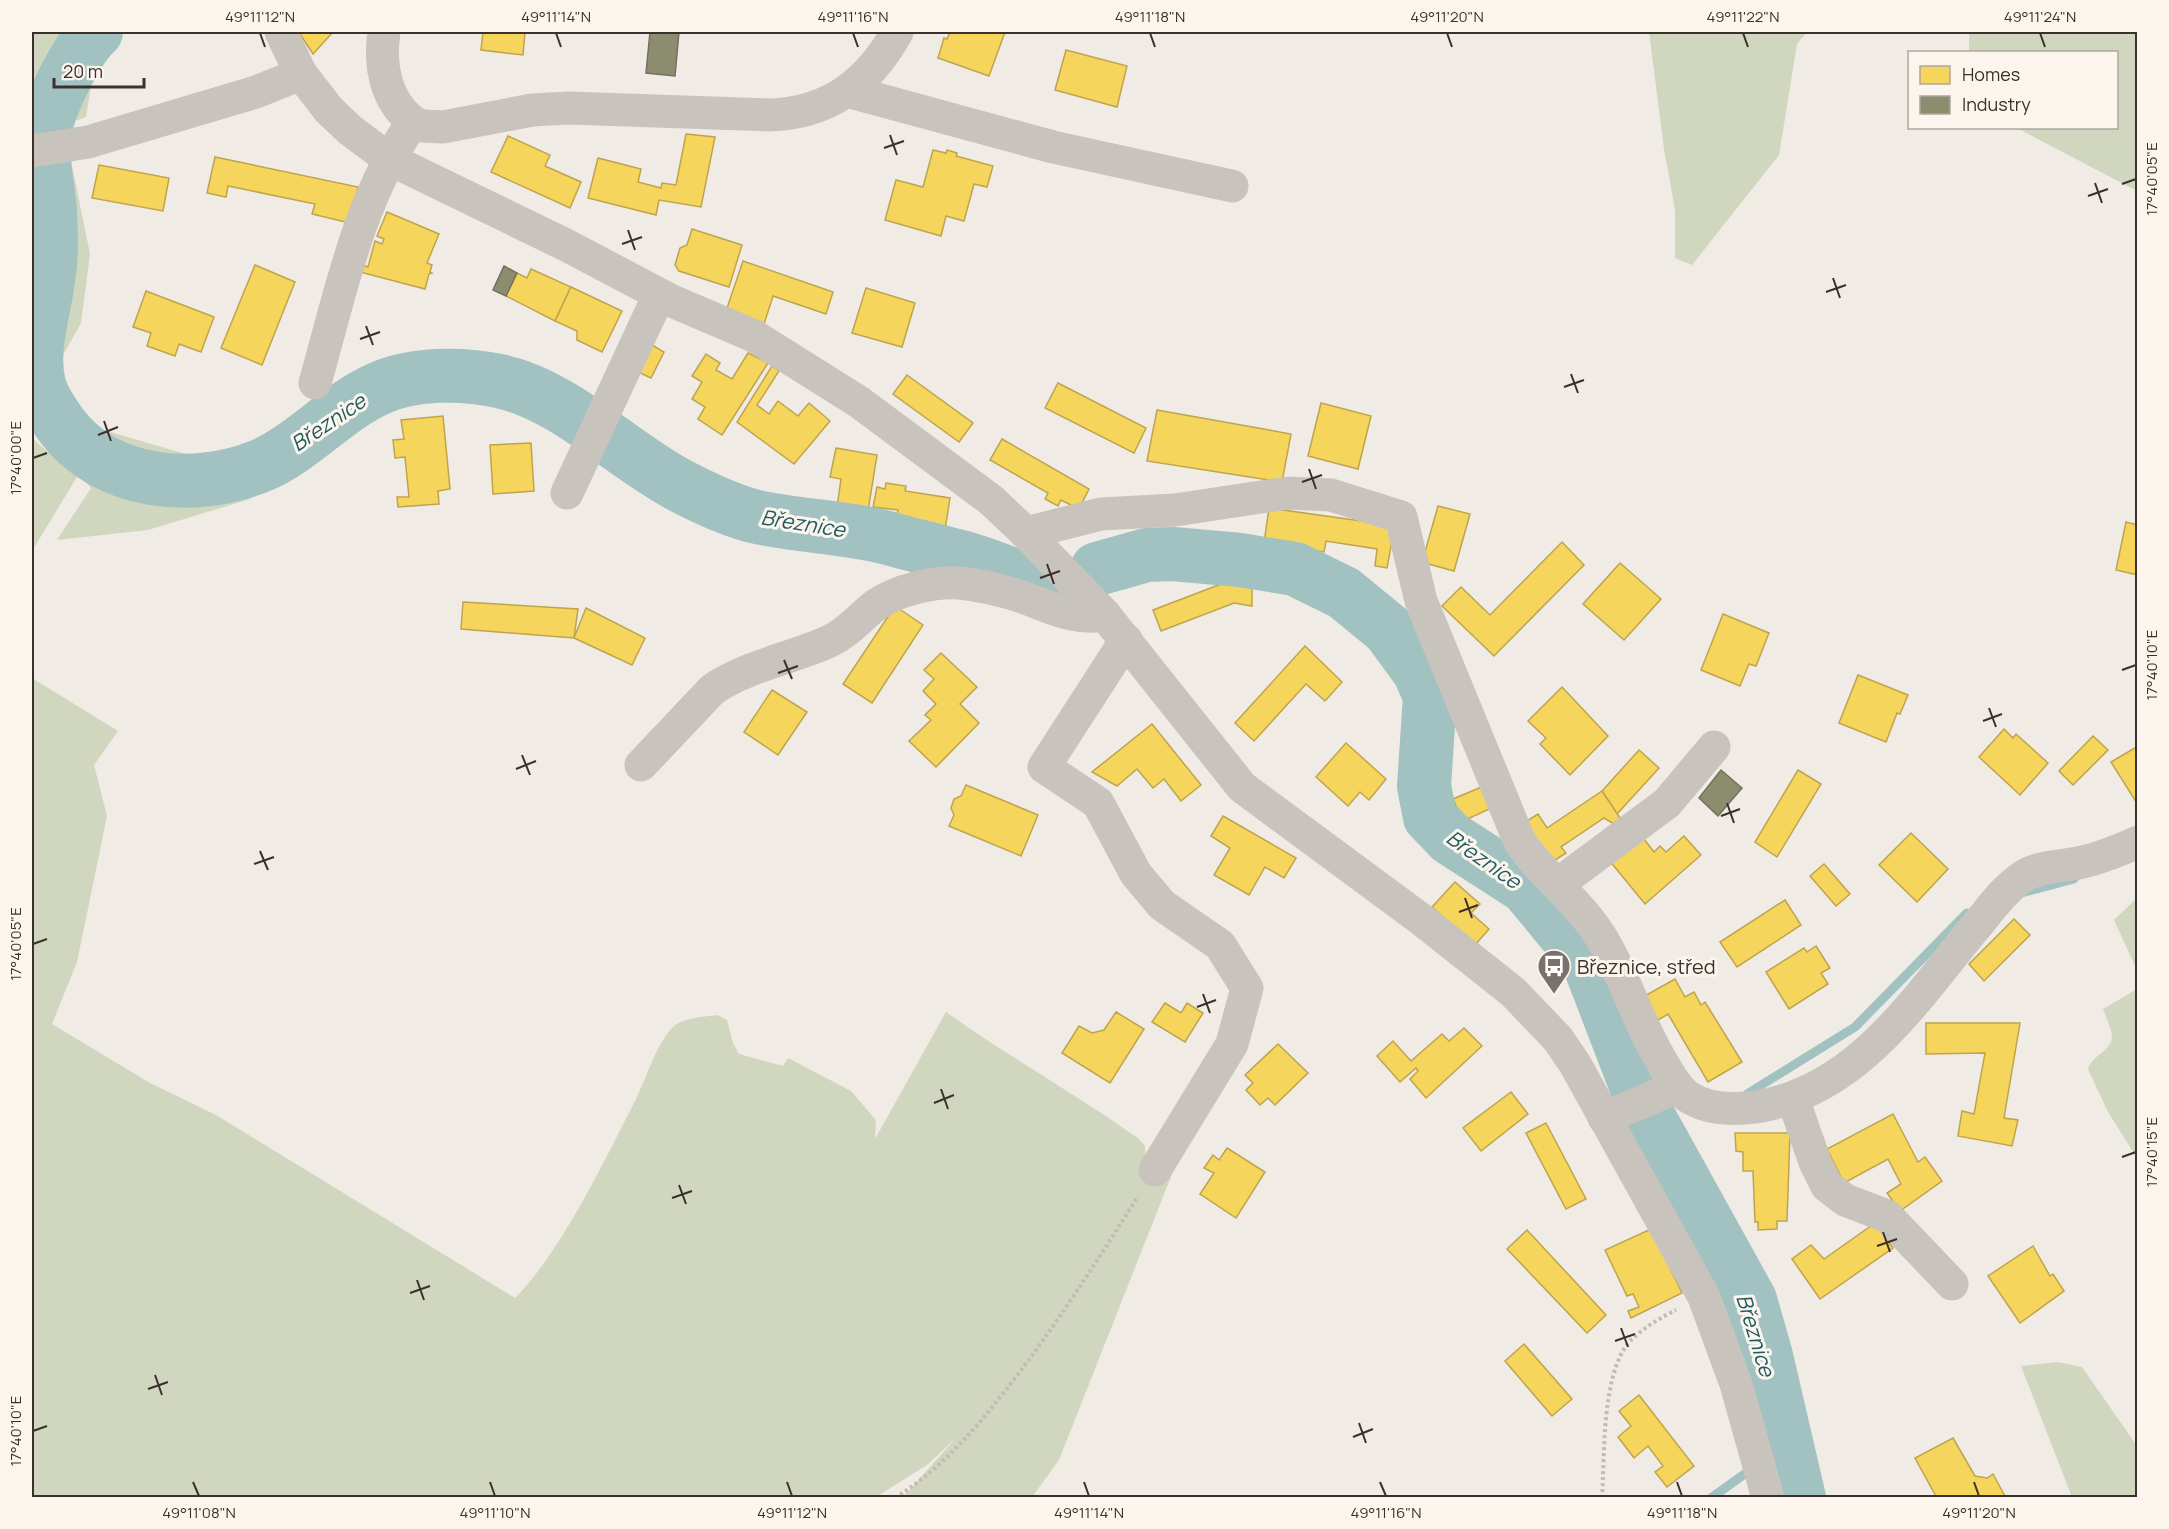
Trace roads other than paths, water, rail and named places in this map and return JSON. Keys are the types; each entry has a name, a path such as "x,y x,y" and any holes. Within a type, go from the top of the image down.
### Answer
{"street":[{"path":"281,32 301,74 329,110 350,130 389,159 564,244 659,295 754,336 859,402 991,500 1026,532 1105,615 1242,787 1422,920 1521,1000 1558,1040 1590,1089 1615,1114 1704,1298 1727,1356 1768,1496"},
{"path":"384,32 382,56 388,91 405,115 413,122 422,126 443,128 532,110 569,108 790,114 818,107 847,91 877,62 897,32"},
{"path":"32,151 71,146 256,92 301,74"},
{"path":"847,91 1053,147 1232,186"},
{"path":"315,383 352,255 389,159 413,122"},
{"path":"567,493 659,295"},
{"path":"1026,532 1101,514 1175,510 1288,493 1331,495 1401,517 1421,601 1510,822 1528,855 1585,913 1601,937 1668,1091"},
{"path":"640,765 712,690 724,681 780,662 843,634 877,604 904,593 937,584 957,583 1011,593 1074,616 1085,618 1105,615"},
{"path":"1126,640 1044,767 1098,803 1136,874 1162,905 1220,945 1247,988 1232,1044 1155,1170"},
{"path":"1558,884 1667,803 1713,747"},
{"path":"1615,1114 1668,1091 1715,1108 1749,1108 1793,1099 1821,1086 1847,1068 1905,1015 1977,926 2020,878 2035,871 2092,860 2138,842"},
{"path":"1793,1099 1815,1162 1827,1186 1845,1200 1887,1216 1952,1284"}],"waterway":[{"name":"Březnice","path":"96,32 81,51 65,78 52,107 45,131 45,172 51,251 36,357 39,385 51,411 80,445 102,461 152,478 179,481 234,474 276,458 364,396 393,383 438,376 485,378 524,389 548,399 593,427 658,473 699,495 737,511 773,520 884,537 971,560 1035,581 1058,582"},
{"name":"Březnice","path":"1097,569 1147,555 1173,554 1240,560 1295,569 1344,593 1389,630 1419,671 1430,696 1424,786 1430,817 1450,838 1526,887 1589,963 1647,1114 1750,1300 1766,1356 1799,1498"},
{"path":"2021,893 2074,879"},
{"path":"1747,1094 1855,1027 1967,913"},
{"path":"1647,1114 1673,1118"},
{"path":"1765,1461 1785,1447"},
{"path":"1711,1498 1753,1468"}],"place":[{"name":"Březnice, střed","path":"1554,995"}]}
